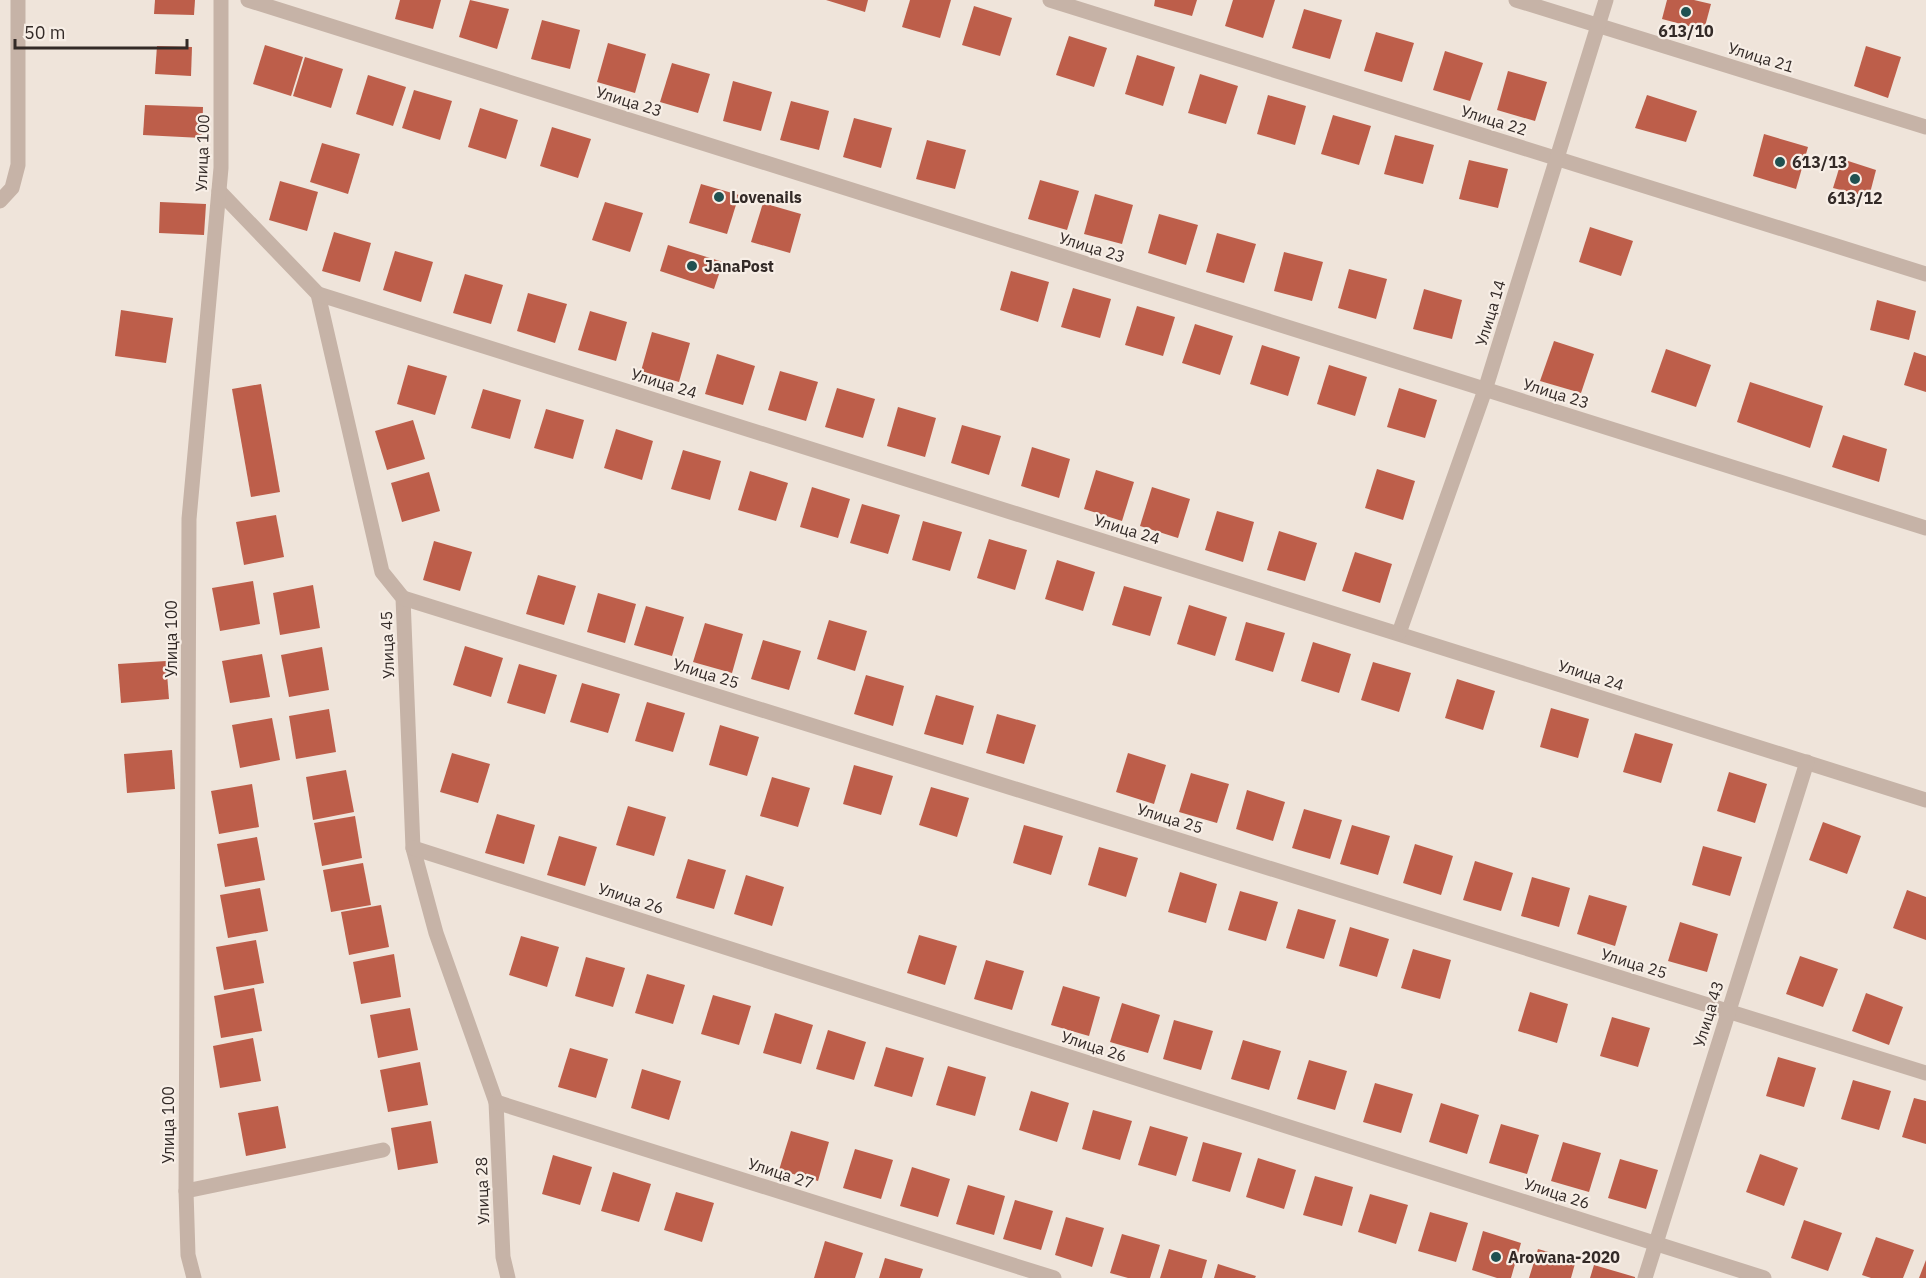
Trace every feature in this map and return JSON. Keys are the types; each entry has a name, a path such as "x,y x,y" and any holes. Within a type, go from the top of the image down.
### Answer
{"street":[{"path":"0,201 12,188 18,165 18,0"},
{"name":"Улица 100","path":"194,1278 188,1255 186,1191 189,519 221,168 221,0"},
{"name":"Улица 23","path":"248,0 1926,528"},
{"name":"Улица 22","path":"1050,0 1926,274"},
{"name":"Улица 21","path":"1516,0 1926,127"},
{"name":"Улица 14","path":"1399,633 1485,390 1606,0"},
{"path":"219,191 318,294"},
{"name":"Улица 45","path":"318,294 382,572 403,598 413,848 436,933 496,1102"},
{"name":"Улица 24","path":"318,294 1926,800"},
{"name":"Улица 25","path":"403,598 1926,1073"},
{"name":"Улица 43","path":"1645,1278 1807,762"},
{"name":"Улица 26","path":"413,848 1764,1278"},
{"name":"Улица 28","path":"496,1102 503,1257 508,1278"},
{"name":"Улица 27","path":"496,1102 1054,1278"},
{"path":"186,1191 383,1150"}],"building":[{"path":"155,0 195,0 194,15 154,14"},
{"path":"400,0 441,0 433,29 395,19"},
{"path":"470,0 509,9 497,49 459,37"},
{"path":"826,0 868,0 865,12"},
{"path":"910,0 951,0 940,38 902,27"},
{"path":"1155,0 1197,0 1192,16 1154,6"},
{"path":"1233,0 1275,0 1263,38 1225,26"},
{"name":"613/10","path":"1667,0 1694,0 1711,4 1704,30 1662,19"},
{"path":"974,6 1012,18 1000,56 962,45"},
{"path":"1304,9 1342,20 1330,59 1292,48"},
{"path":"542,20 580,30 570,69 531,59"},
{"path":"1376,32 1414,43 1402,82 1364,71"},
{"path":"1069,36 1107,48 1094,87 1056,75"},
{"path":"608,43 646,54 635,93 597,82"},
{"path":"265,45 303,57 291,96 253,84"},
{"path":"157,46 192,47 191,76 155,74"},
{"path":"1866,46 1901,57 1888,98 1854,86"},
{"path":"1445,51 1483,63 1470,101 1433,90"},
{"path":"1137,55 1175,67 1163,106 1125,94"},
{"path":"305,57 343,69 331,108 293,96"},
{"path":"672,63 710,74 698,113 660,102"},
{"path":"1508,71 1547,82 1535,121 1497,110"},
{"path":"1200,74 1238,86 1226,124 1188,113"},
{"path":"368,75 406,87 393,126 356,114"},
{"path":"733,81 772,92 761,131 723,121"},
{"path":"414,90 452,101 440,140 402,128"},
{"path":"1268,95 1306,106 1295,145 1257,134"},
{"path":"1647,95 1697,111 1686,142 1635,128"},
{"path":"791,101 829,111 819,150 780,140"},
{"path":"145,105 203,107 202,138 143,135"},
{"path":"480,108 518,120 506,159 468,147"},
{"path":"1333,115 1371,126 1359,165 1321,154"},
{"path":"854,118 892,128 881,168 843,157"},
{"path":"552,127 591,139 578,178 540,166"},
{"name":"613/13","path":"1764,134 1808,147 1796,189 1753,176"},
{"path":"1395,135 1434,145 1423,184 1384,174"},
{"path":"927,140 966,150 955,189 916,179"},
{"path":"322,143 360,154 348,194 310,182"},
{"name":"613/12","path":"1842,159 1876,170 1869,197 1833,188"},
{"path":"1469,160 1508,169 1498,208 1459,199"},
{"path":"1040,180 1079,191 1067,230 1028,219"},
{"path":"280,181 318,192 307,231 269,220"},
{"path":"701,184 739,195 727,234 689,223"},
{"path":"1095,194 1133,205 1122,244 1084,234"},
{"path":"160,202 206,204 204,235 159,233"},
{"path":"605,202 643,213 630,252 592,240"},
{"path":"763,203 801,214 790,253 751,242"},
{"path":"1159,214 1198,225 1186,265 1148,253"},
{"path":"1590,227 1633,241 1621,276 1579,262"},
{"path":"334,232 371,243 360,282 322,271"},
{"path":"1217,233 1256,244 1244,283 1206,272"},
{"path":"668,245 723,262 714,289 660,271"},
{"path":"395,251 433,262 421,302 383,290"},
{"path":"1284,252 1323,262 1312,301 1274,291"},
{"path":"1349,269 1387,279 1376,319 1338,308"},
{"path":"1011,271 1049,282 1038,322 1000,310"},
{"path":"465,274 503,285 491,324 453,313"},
{"path":"1073,288 1111,299 1100,338 1061,327"},
{"path":"1424,289 1462,300 1452,339 1413,329"},
{"path":"528,293 567,304 555,343 517,331"},
{"path":"1877,300 1916,311 1909,340 1870,330"},
{"path":"1137,306 1175,317 1163,356 1125,345"},
{"path":"121,310 173,318 166,363 115,356"},
{"path":"590,311 627,322 616,361 578,350"},
{"path":"1195,324 1233,336 1220,375 1182,363"},
{"path":"652,332 690,343 679,382 641,371"},
{"path":"1554,341 1594,354 1581,393 1540,381"},
{"path":"1262,345 1300,357 1288,396 1250,384"},
{"path":"1666,349 1711,365 1696,407 1651,392"},
{"path":"1914,352 1926,356 1926,392 1904,385"},
{"path":"717,354 755,366 743,405 705,394"},
{"path":"408,365 447,376 435,415 397,404"},
{"path":"1329,365 1367,377 1355,416 1317,404"},
{"path":"780,371 818,382 806,421 768,410"},
{"path":"1750,382 1823,406 1810,448 1737,422"},
{"path":"261,384 280,492 251,497 232,389"},
{"path":"837,388 875,399 863,438 825,427"},
{"path":"1399,388 1437,400 1425,438 1387,427"},
{"path":"483,389 521,400 510,439 471,428"},
{"path":"898,407 936,418 925,457 887,446"},
{"path":"546,409 584,420 573,459 534,448"},
{"path":"413,420 425,459 387,470 375,431"},
{"path":"962,425 1001,436 989,475 951,463"},
{"path":"616,429 653,441 642,480 604,468"},
{"path":"1843,435 1887,449 1879,482 1832,467"},
{"path":"1032,447 1070,459 1059,498 1021,486"},
{"path":"683,450 721,461 710,500 671,489"},
{"path":"1377,469 1415,481 1403,520 1365,508"},
{"path":"1096,470 1134,482 1122,521 1084,509"},
{"path":"750,471 788,483 776,521 738,510"},
{"path":"429,472 440,511 402,522 391,483"},
{"path":"812,487 850,499 838,538 800,527"},
{"path":"1152,487 1190,499 1178,538 1140,526"},
{"path":"862,504 900,515 888,554 850,543"},
{"path":"1217,511 1254,522 1243,562 1205,550"},
{"path":"276,515 284,557 244,565 236,522"},
{"path":"923,521 962,532 950,571 912,560"},
{"path":"1279,531 1317,543 1305,581 1267,570"},
{"path":"989,539 1027,550 1015,590 977,578"},
{"path":"434,541 472,552 460,591 423,580"},
{"path":"1355,552 1392,564 1380,603 1342,591"},
{"path":"1057,560 1095,572 1083,611 1045,599"},
{"path":"538,575 576,586 564,625 526,614"},
{"path":"253,581 260,624 220,631 212,588"},
{"path":"313,585 320,628 280,635 273,593"},
{"path":"1124,586 1162,597 1150,636 1112,625"},
{"path":"598,593 636,604 625,643 587,632"},
{"path":"1189,605 1227,617 1215,656 1177,644"},
{"path":"646,606 684,617 672,656 634,645"},
{"path":"829,620 867,631 855,671 817,659"},
{"path":"1246,622 1285,633 1273,672 1235,660"},
{"path":"705,623 743,634 732,673 693,662"},
{"path":"763,640 801,651 789,690 751,679"},
{"path":"1313,642 1351,654 1339,693 1301,681"},
{"path":"465,646 503,658 491,697 453,685"},
{"path":"322,647 329,690 289,697 281,655"},
{"path":"262,654 270,697 230,703 222,661"},
{"path":"166,661 169,699 121,703 118,664"},
{"path":"1373,662 1411,673 1399,712 1361,700"},
{"path":"519,664 557,675 545,714 507,703"},
{"path":"866,675 904,686 893,726 854,714"},
{"path":"1457,679 1495,691 1483,730 1445,718"},
{"path":"582,683 620,694 608,733 570,722"},
{"path":"936,695 974,706 963,745 924,734"},
{"path":"647,702 685,713 673,752 635,741"},
{"path":"1551,708 1589,719 1578,758 1540,747"},
{"path":"329,709 336,752 296,759 289,716"},
{"path":"997,714 1036,725 1024,764 986,753"},
{"path":"272,718 280,760 240,768 232,725"},
{"path":"720,725 759,737 747,776 709,765"},
{"path":"1635,733 1673,744 1661,783 1623,772"},
{"path":"172,750 175,789 127,793 124,754"},
{"path":"452,753 490,764 478,803 440,792"},
{"path":"1128,753 1166,765 1154,804 1116,792"},
{"path":"854,765 893,776 881,815 843,804"},
{"path":"346,770 354,812 313,820 306,777"},
{"path":"1729,772 1767,784 1755,823 1717,811"},
{"path":"1191,773 1229,784 1217,823 1179,812"},
{"path":"772,777 810,788 798,827 760,816"},
{"path":"252,784 259,827 219,834 211,791"},
{"path":"931,787 969,798 957,837 919,825"},
{"path":"1247,790 1285,802 1273,841 1236,829"},
{"path":"628,806 666,817 654,856 616,845"},
{"path":"1304,809 1342,820 1330,859 1292,848"},
{"path":"497,814 535,825 524,864 485,853"},
{"path":"355,816 362,858 322,866 314,823"},
{"path":"1823,822 1861,836 1847,874 1809,860"},
{"path":"1024,825 1063,836 1051,875 1013,863"},
{"path":"1352,825 1390,836 1378,875 1340,864"},
{"path":"559,836 597,847 585,886 547,875"},
{"path":"257,837 265,880 225,887 217,844"},
{"path":"1415,844 1453,856 1441,895 1403,883"},
{"path":"1703,846 1742,857 1730,896 1692,885"},
{"path":"1099,847 1138,858 1126,897 1088,885"},
{"path":"688,859 726,870 714,909 676,898"},
{"path":"1475,861 1513,873 1501,911 1463,900"},
{"path":"363,863 371,905 331,912 323,870"},
{"path":"1180,872 1217,884 1206,923 1168,912"},
{"path":"746,875 784,887 772,926 734,914"},
{"path":"1532,877 1570,888 1559,927 1521,916"},
{"path":"260,888 268,931 228,938 220,895"},
{"path":"1907,890 1926,897 1926,940 1893,928"},
{"path":"1240,891 1278,902 1266,941 1228,930"},
{"path":"1589,895 1627,906 1615,946 1577,934"},
{"path":"381,905 389,947 349,955 341,912"},
{"path":"1298,909 1336,920 1324,959 1286,948"},
{"path":"1680,922 1718,934 1707,972 1668,961"},
{"path":"1350,927 1389,939 1377,977 1339,966"},
{"path":"919,935 957,946 945,985 907,973"},
{"path":"521,936 559,947 547,987 509,975"},
{"path":"256,940 264,983 224,990 216,947"},
{"path":"1413,949 1451,960 1440,999 1401,988"},
{"path":"394,954 401,997 361,1004 353,962"},
{"path":"1800,956 1838,969 1823,1007 1786,994"},
{"path":"586,957 625,968 613,1007 575,996"},
{"path":"986,960 1024,971 1012,1010 974,999"},
{"path":"647,974 685,985 673,1024 635,1013"},
{"path":"1063,986 1100,997 1089,1036 1051,1025"},
{"path":"254,988 262,1031 221,1038 214,996"},
{"path":"1530,992 1568,1004 1557,1043 1518,1031"},
{"path":"1866,993 1903,1007 1889,1045 1852,1031"},
{"path":"713,995 751,1006 739,1045 701,1034"},
{"path":"1122,1003 1160,1015 1148,1053 1110,1042"},
{"path":"410,1008 418,1050 378,1058 370,1015"},
{"path":"775,1013 813,1025 801,1064 763,1053"},
{"path":"1612,1017 1650,1028 1638,1067 1600,1056"},
{"path":"1174,1020 1213,1031 1201,1070 1163,1059"},
{"path":"828,1030 866,1042 854,1080 816,1069"},
{"path":"253,1038 261,1081 220,1088 213,1046"},
{"path":"1243,1040 1281,1051 1269,1090 1231,1079"},
{"path":"886,1047 924,1058 912,1097 874,1086"},
{"path":"570,1048 608,1059 596,1098 558,1087"},
{"path":"1778,1057 1816,1068 1804,1107 1766,1096"},
{"path":"1309,1060 1347,1071 1335,1110 1297,1099"},
{"path":"420,1062 428,1105 388,1112 380,1070"},
{"path":"948,1066 986,1077 975,1116 936,1105"},
{"path":"642,1069 681,1081 669,1120 631,1108"},
{"path":"1853,1080 1891,1091 1879,1130 1841,1119"},
{"path":"1375,1083 1413,1094 1401,1133 1363,1122"},
{"path":"1031,1091 1069,1103 1057,1142 1019,1130"},
{"path":"1914,1098 1926,1101 1926,1144 1902,1137"},
{"path":"1441,1103 1479,1115 1467,1154 1429,1142"},
{"path":"278,1106 286,1148 246,1156 238,1113"},
{"path":"1093,1110 1132,1121 1120,1160 1082,1149"},
{"path":"431,1121 438,1163 398,1170 391,1128"},
{"path":"1501,1124 1539,1135 1527,1174 1489,1163"},
{"path":"1150,1126 1188,1137 1176,1176 1138,1165"},
{"path":"791,1131 829,1142 818,1181 779,1170"},
{"path":"1203,1142 1242,1153 1230,1192 1192,1181"},
{"path":"1563,1142 1601,1153 1589,1192 1551,1181"},
{"path":"855,1149 893,1160 881,1199 843,1188"},
{"path":"1760,1154 1798,1168 1784,1206 1746,1192"},
{"path":"553,1155 592,1167 580,1205 542,1194"},
{"path":"1258,1158 1296,1170 1284,1209 1246,1197"},
{"path":"1620,1159 1658,1170 1646,1209 1608,1198"},
{"path":"912,1167 950,1179 938,1217 900,1206"},
{"path":"613,1172 651,1184 639,1222 601,1211"},
{"path":"1315,1176 1353,1187 1342,1226 1303,1215"},
{"path":"968,1185 1005,1196 994,1235 956,1224"},
{"path":"676,1192 714,1203 702,1242 664,1230"},
{"path":"1370,1194 1408,1205 1396,1244 1358,1232"},
{"path":"1015,1200 1053,1211 1041,1250 1003,1239"},
{"path":"1430,1212 1468,1223 1456,1262 1418,1251"},
{"path":"1066,1217 1104,1228 1092,1267 1055,1255"},
{"path":"1804,1220 1842,1233 1828,1271 1791,1258"},
{"name":"Arowana-2020","path":"1483,1231 1521,1243 1511,1278 1497,1278 1472,1270"},
{"path":"1122,1234 1160,1245 1150,1278 1128,1278 1110,1273"},
{"path":"1876,1237 1914,1250 1903,1278 1871,1278 1862,1275"},
{"path":"825,1241 863,1253 855,1278 814,1278"},
{"path":"1169,1249 1207,1260 1202,1278 1160,1278"},
{"path":"1538,1249 1576,1260 1571,1278 1529,1278"},
{"path":"885,1258 923,1269 920,1278 879,1278"},
{"path":"1926,1260 1926,1278 1919,1278"},
{"path":"1218,1264 1256,1276 1255,1278 1214,1278"},
{"path":"1594,1265 1635,1277 1635,1278 1590,1278"}],"place":[{"name":"613/10","path":"1686,12"},
{"name":"613/13","path":"1780,162"},
{"name":"613/12","path":"1855,179"},
{"name":"Lovenails","path":"719,197"},
{"name":"JanaPost","path":"692,266"},
{"name":"Arowana-2020","path":"1496,1257"}]}
